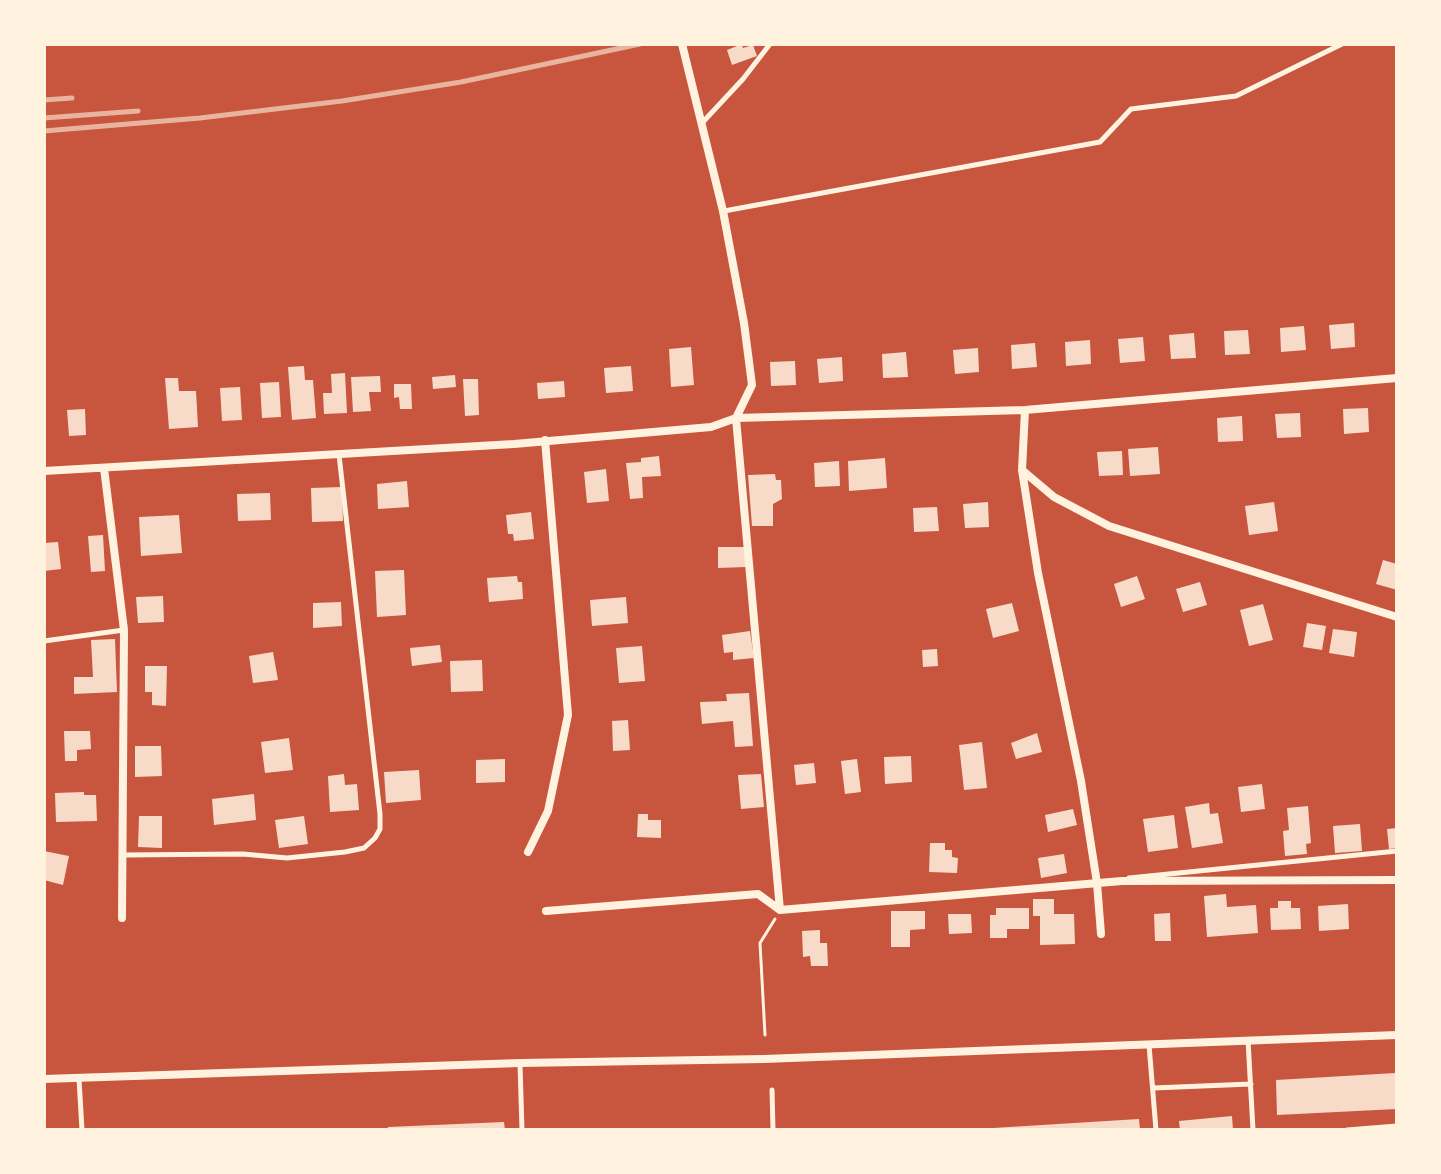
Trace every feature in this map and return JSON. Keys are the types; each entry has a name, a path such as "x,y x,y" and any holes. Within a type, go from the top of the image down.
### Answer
{"street":[{"path":"682,44 723,211 752,385 736,418 780,910"},
{"path":"44,471 545,440 711,427 736,418 1025,410 1397,378"},
{"path":"1025,410 1022,470 1038,573 1081,781 1097,883 1101,934"},
{"path":"528,852 548,811 568,715 545,440"},
{"path":"104,468 124,630 122,918"},
{"path":"1022,470 1054,497 1109,526 1397,617"},
{"path":"546,911 758,894 780,910 1097,883 1397,880"},
{"path":"44,1079 520,1063 764,1059 1397,1035"}],"lane":[{"path":"701,123 743,79 770,44"},
{"path":"723,211 1100,142 1131,109 1236,96 1342,44"},
{"path":"123,855 243,854 287,858 364,848 380,829 339,455"},
{"path":"44,641 124,630"},
{"path":"945,896 1397,851"},
{"path":"1248,1039 1253,1130"},
{"path":"1149,1044 1156,1130"},
{"path":"520,1063 522,1130"},
{"path":"79,1078 82,1130"},
{"path":"1153,1088 1251,1084"},
{"path":"772,1090 773,1130"},
{"path":"1347,1130 1397,1126"}],"path":[{"path":"765,1035 760,943 780,910"}],"building":[{"path":"742,44 743,48 753,45 757,56 732,65 727,50"},
{"path":"1354,323 1355,347 1331,349 1329,325"},
{"path":"1304,326 1306,350 1281,352 1280,328"},
{"path":"1248,330 1250,354 1225,355 1224,331"},
{"path":"1194,333 1196,358 1171,359 1169,335"},
{"path":"1143,337 1145,361 1120,363 1118,339"},
{"path":"1090,340 1091,364 1066,366 1065,342"},
{"path":"1035,343 1037,367 1012,369 1011,345"},
{"path":"691,347 694,385 671,387 669,349"},
{"path":"978,348 979,372 955,374 953,350"},
{"path":"906,352 908,377 883,378 882,354"},
{"path":"842,357 843,381 819,383 817,359"},
{"path":"795,361 796,385 771,386 770,362"},
{"path":"304,366 305,380 313,380 316,418 292,420 288,367"},
{"path":"631,366 633,391 606,393 604,368"},
{"path":"345,373 347,413 324,414 323,393 332,393 331,374"},
{"path":"455,375 456,387 433,389 432,377"},
{"path":"380,376 381,392 369,392 371,411 353,412 351,377"},
{"path":"165,378 178,378 179,391 196,391 198,427 169,429"},
{"path":"463,379 478,379 479,415 465,416"},
{"path":"564,381 565,397 538,399 537,383"},
{"path":"279,382 281,417 262,418 260,383"},
{"path":"394,384 411,384 412,409 400,409 399,397 394,398"},
{"path":"240,387 242,420 222,421 220,388"},
{"path":"1368,408 1369,432 1344,434 1343,409"},
{"path":"85,409 86,435 69,436 67,410"},
{"path":"1300,413 1301,437 1277,438 1275,414"},
{"path":"1242,416 1243,441 1218,442 1217,418"},
{"path":"1158,447 1160,474 1130,476 1128,449"},
{"path":"1122,451 1123,475 1099,476 1097,452"},
{"path":"659,456 661,476 642,477 643,498 630,499 626,463"},
{"path":"885,458 887,488 849,491 848,461"},
{"path":"839,461 840,486 815,487 814,463"},
{"path":"606,469 609,501 587,503 584,472"},
{"path":"775,474 776,480 781,480 782,499 773,504 773,526 752,526 748,475"},
{"path":"407,481 409,507 378,509 377,484"},
{"path":"342,487 343,521 312,522 311,488"},
{"path":"270,493 271,520 238,521 237,494"},
{"path":"988,502 989,527 965,528 963,504"},
{"path":"1274,502 1278,531 1249,535 1245,506"},
{"path":"937,507 939,531 914,532 913,508"},
{"path":"531,512 534,539 514,541 513,534 508,534 506,515"},
{"path":"179,515 182,553 141,556 139,517"},
{"path":"103,535 105,571 91,572 88,536"},
{"path":"58,542 61,569 44,571 44,543"},
{"path":"718,547 746,547 746,567 718,568"},
{"path":"1383,560 1397,564 1397,590 1376,584"},
{"path":"404,570 406,615 377,617 375,571"},
{"path":"517,576 518,582 522,582 523,599 489,602 487,578"},
{"path":"1137,576 1145,599 1121,607 1114,584"},
{"path":"1200,582 1207,605 1183,612 1176,589"},
{"path":"163,596 164,622 138,623 136,597"},
{"path":"626,597 628,623 592,626 590,600"},
{"path":"341,602 342,626 313,628 313,603"},
{"path":"1012,603 1019,631 993,638 986,609"},
{"path":"1263,604 1273,640 1249,646 1240,610"},
{"path":"1307,623 1326,626 1322,650 1303,647"},
{"path":"1333,629 1357,632 1354,657 1329,653"},
{"path":"750,631 754,658 733,660 733,652 724,653 722,635"},
{"path":"115,639 117,692 74,694 74,677 93,677 91,640"},
{"path":"440,645 442,662 412,666 410,648"},
{"path":"642,646 645,681 619,683 616,648"},
{"path":"937,649 938,666 923,667 922,650"},
{"path":"273,652 278,680 253,683 249,656"},
{"path":"482,660 483,691 451,692 450,661"},
{"path":"145,666 167,666 166,706 152,705 152,692 145,692"},
{"path":"749,693 753,746 735,747 733,721 702,724 700,702 727,701 726,694"},
{"path":"628,720 630,750 613,751 612,721"},
{"path":"64,731 90,731 91,749 77,750 77,761 65,761"},
{"path":"1037,733 1042,752 1016,759 1011,743"},
{"path":"289,738 293,770 265,773 261,742"},
{"path":"982,742 987,788 964,790 959,745"},
{"path":"135,746 161,746 162,776 135,777"},
{"path":"911,756 912,782 885,784 884,757"},
{"path":"505,759 505,782 476,783 476,760"},
{"path":"857,759 861,792 845,794 841,761"},
{"path":"814,763 816,783 796,785 794,765"},
{"path":"419,770 421,800 386,803 384,772"},
{"path":"344,774 345,785 357,784 359,810 330,812 328,776"},
{"path":"761,774 764,807 741,809 738,775"},
{"path":"1262,784 1265,809 1241,812 1238,787"},
{"path":"84,792 84,795 96,795 97,821 56,822 55,793"},
{"path":"254,794 256,820 214,825 212,799"},
{"path":"1209,803 1210,814 1218,813 1223,843 1192,848 1185,807"},
{"path":"1308,806 1311,843 1306,844 1307,854 1285,856 1283,831 1289,830 1287,808"},
{"path":"1073,809 1077,825 1048,832 1045,815"},
{"path":"638,814 648,814 648,820 661,820 661,838 637,837"},
{"path":"1174,815 1178,848 1148,852 1143,819"},
{"path":"139,816 162,816 162,848 138,847"},
{"path":"304,816 308,844 279,848 275,820"},
{"path":"1360,824 1362,851 1335,853 1333,826"},
{"path":"1397,828 1397,848 1389,849 1387,829"},
{"path":"930,843 945,843 945,850 952,850 952,857 958,858 957,873 929,872"},
{"path":"44,851 69,856 63,885 44,880"},
{"path":"1064,854 1067,873 1041,878 1038,858"},
{"path":"1226,894 1227,907 1256,905 1258,933 1207,937 1204,896"},
{"path":"1033,899 1054,899 1054,914 1074,914 1075,944 1040,945 1040,916 1033,916"},
{"path":"1278,901 1291,901 1291,908 1300,908 1301,929 1271,930 1270,908 1278,908"},
{"path":"1348,904 1349,929 1319,931 1318,906"},
{"path":"996,908 1029,908 1029,929 1007,929 1007,938 990,938 990,915 996,915"},
{"path":"891,911 925,911 925,929 910,930 910,947 891,947"},
{"path":"1170,913 1171,941 1155,941 1154,914"},
{"path":"948,914 971,914 972,933 949,934"},
{"path":"820,930 820,943 827,943 828,966 811,966 810,956 803,957 802,931"},
{"path":"1395,1073 1397,1109 1277,1115 1276,1080"},
{"path":"1232,1116 1233,1130 1180,1130 1179,1121"},
{"path":"1139,1119 1140,1130 993,1130 993,1128"},
{"path":"504,1122 505,1130 388,1130 388,1127"}],"railway":[{"path":"44,131 200,118 342,101 461,82 640,44"},
{"path":"44,100 72,98"},
{"path":"44,118 138,111"}]}
